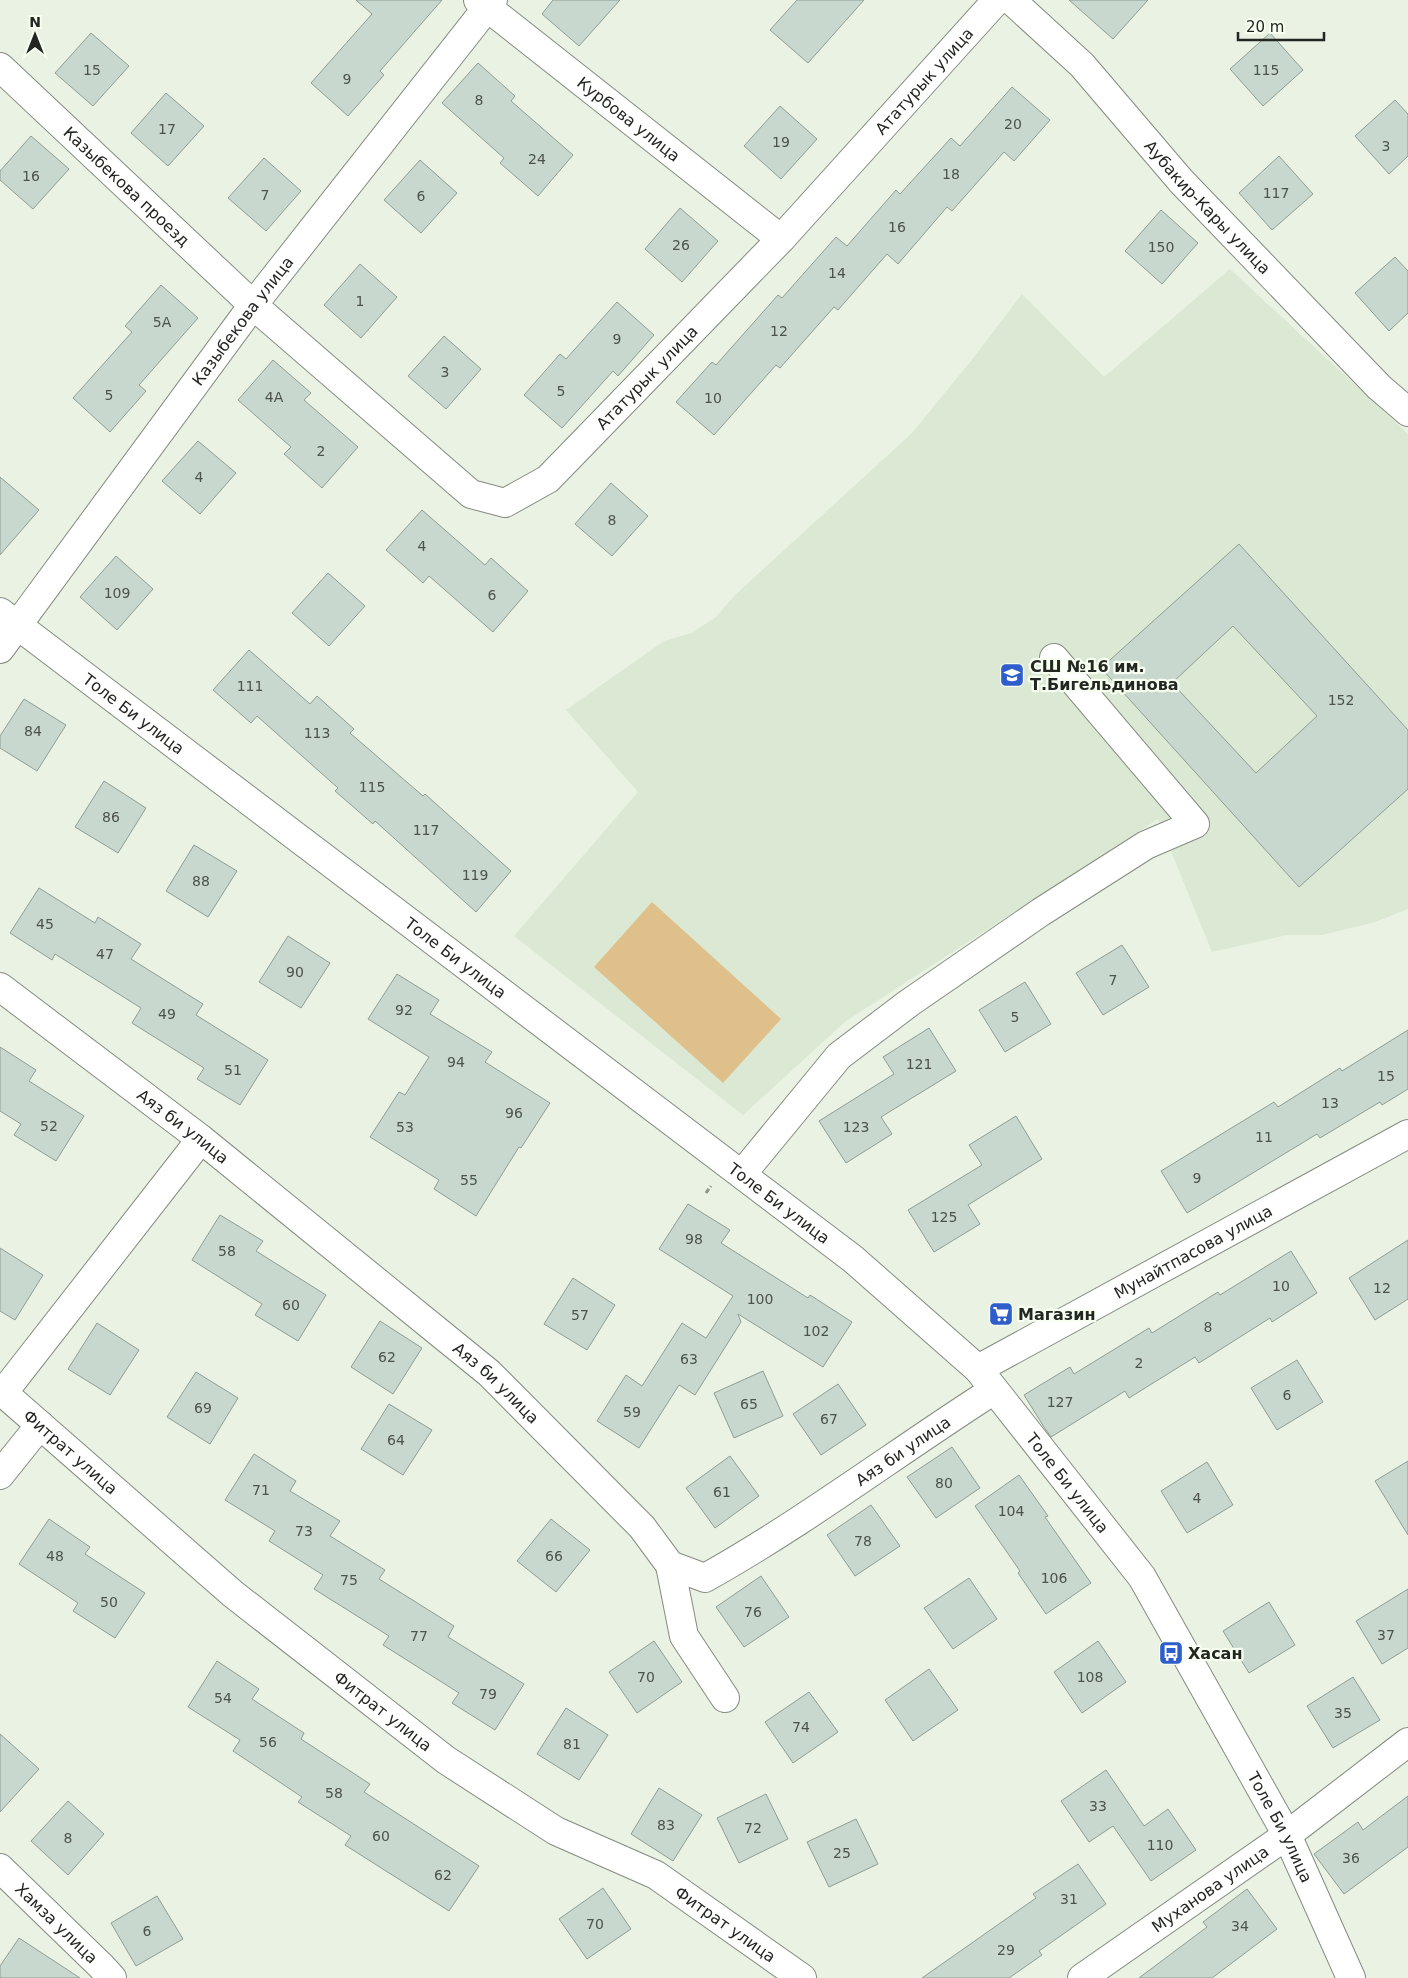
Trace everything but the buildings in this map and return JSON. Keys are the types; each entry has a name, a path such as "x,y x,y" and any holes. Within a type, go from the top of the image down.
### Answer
{"street":[{"name":"Ататурык улица","path":"253,305 471,494 506,503 548,479 781,239 997,0"},
{"name":"Аубакир-Кары улица","path":"1011,0 1082,65 1181,181 1379,387 1408,412"},
{"name":"Курбова улица","path":"486,2 781,239"},
{"name":"Казыбекова улица","path":"0,649 9,619 486,2"},
{"name":"Казыбекова проезд","path":"0,66 253,305"},
{"name":"Толе Би улица","path":"9,619 853,1259 978,1369 1142,1577 1287,1835 1351,1978"},
{"path":"742,1174 839,1056 909,1003 1041,912 1146,845 1195,824 1054,658"},
{"name":"Аяз би улица","path":"0,987 201,1139 489,1373 642,1527 670,1565 705,1578 754,1550 926,1433 994,1390"},
{"name":"Мунайтпасова улица","path":"978,1369 1408,1134"},
{"path":"2,1391 201,1139"},
{"name":"Фитрат улица","path":"2,1391 234,1594 446,1760 556,1830 656,1875 802,1978"},
{"path":"0,1475 40,1425"},
{"path":"670,1565 684,1636 725,1698"},
{"name":"Муханова улица","path":"1082,1978 1287,1835 1408,1742"},
{"name":"Хамза улица","path":"0,1868 112,1978"}],"shaded area":[{"name":"СШ №16 им. Т.Бигельдинова","path":"1230,269 1408,434 1408,909 1375,922 1322,935 1287,935 1212,952 1158,819 846,1021 743,1115 514,936 638,792 566,710 664,641 692,633 716,617 735,595 912,433 971,361 1022,294 1104,377"},
{"path":"652,902 781,1019 723,1083 594,967"}],"place":[{"name":"СШ №16 им. Т.Бигельдинова","path":"1012,675"},
{"name":"Магазин","path":"1001,1314"},
{"name":"Хасан","path":"1171,1653"}]}
